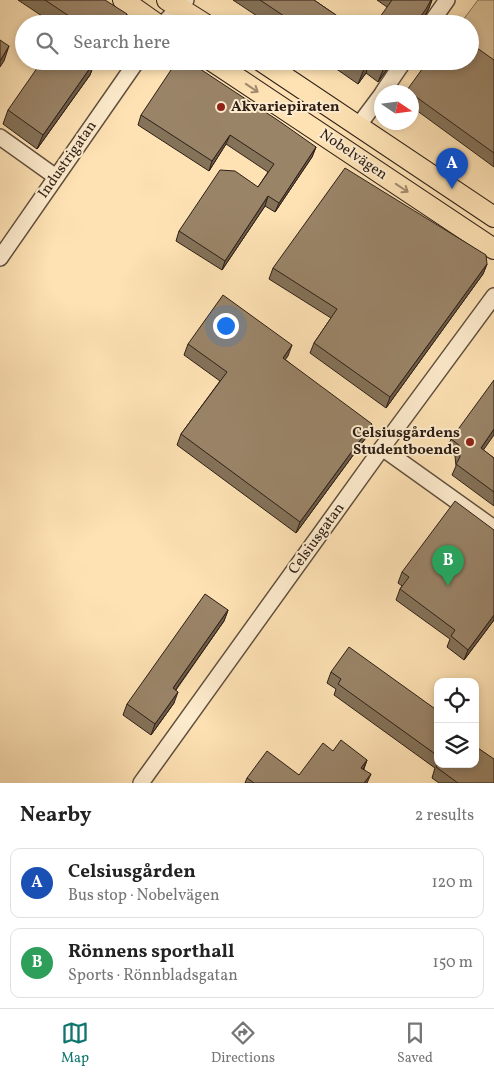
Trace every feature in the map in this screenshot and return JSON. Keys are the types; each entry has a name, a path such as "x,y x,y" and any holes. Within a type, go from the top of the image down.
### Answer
{"main road":[{"path":"122,0 144,15"},
{"path":"178,2 194,15"},
{"name":"Nobelvägen","path":"226,70 494,249"},
{"name":"Nobelvägen","path":"274,70 494,217"}],"street":[{"path":"436,15 447,0"},
{"path":"169,15 178,2"},
{"name":"Industrigatan","path":"0,258 131,70"},
{"path":"388,85 398,70"},
{"path":"358,126 374,104"},
{"path":"0,137 56,177"},
{"name":"Celsiusgatan","path":"141,783 494,296"},
{"path":"382,448 494,528"}],"shaded area":[{"path":"478,0 494,0 494,73 479,63 479,15 467,15"}],"building":[{"path":"45,0 105,0 127,14 126,15 68,15"},
{"path":"260,0 314,0 336,15 282,15"},
{"path":"392,0 431,0 422,15 381,15"},
{"path":"0,40 9,46 0,61"},
{"path":"479,49 494,60 494,153 419,99 419,85 411,85 421,70 479,70"},
{"path":"36,70 89,70 43,135 8,110"},
{"path":"171,70 202,70 316,147 279,203 268,196 225,261 179,231 220,170 235,171 258,187 274,164 230,135 212,161 141,115"},
{"path":"345,168 486,255 487,264 390,397 314,343 337,309 273,268"},
{"path":"223,295 292,345 283,358 372,424 300,522 181,434 227,372 188,344"},
{"name":"Celsiusgårdens Studentboende","path":"494,380 494,429 481,448 494,458 494,492 456,464 460,457 459,445 451,439"},
{"path":"455,501 494,530 494,615 468,650 451,636 455,630 400,589 409,577 402,572"},
{"path":"205,594 228,610 173,688 178,692 155,724 127,704"},
{"path":"349,647 434,708 434,753 338,684 341,679 331,672"},
{"path":"341,740 367,760 361,768 371,774 364,783 254,783 247,778 267,751 299,775 323,743 333,751"},
{"path":"479,749 494,759 494,783 458,783 437,768 479,768"}],"place":[{"name":"Akvariepiraten","path":"221,107"},
{"name":"Celsiusgården","path":"452,189"},
{"name":"Celsiusgårdens Studentboende","path":"470,442"},
{"name":"Rönnens sporthall","path":"448,586"}]}
